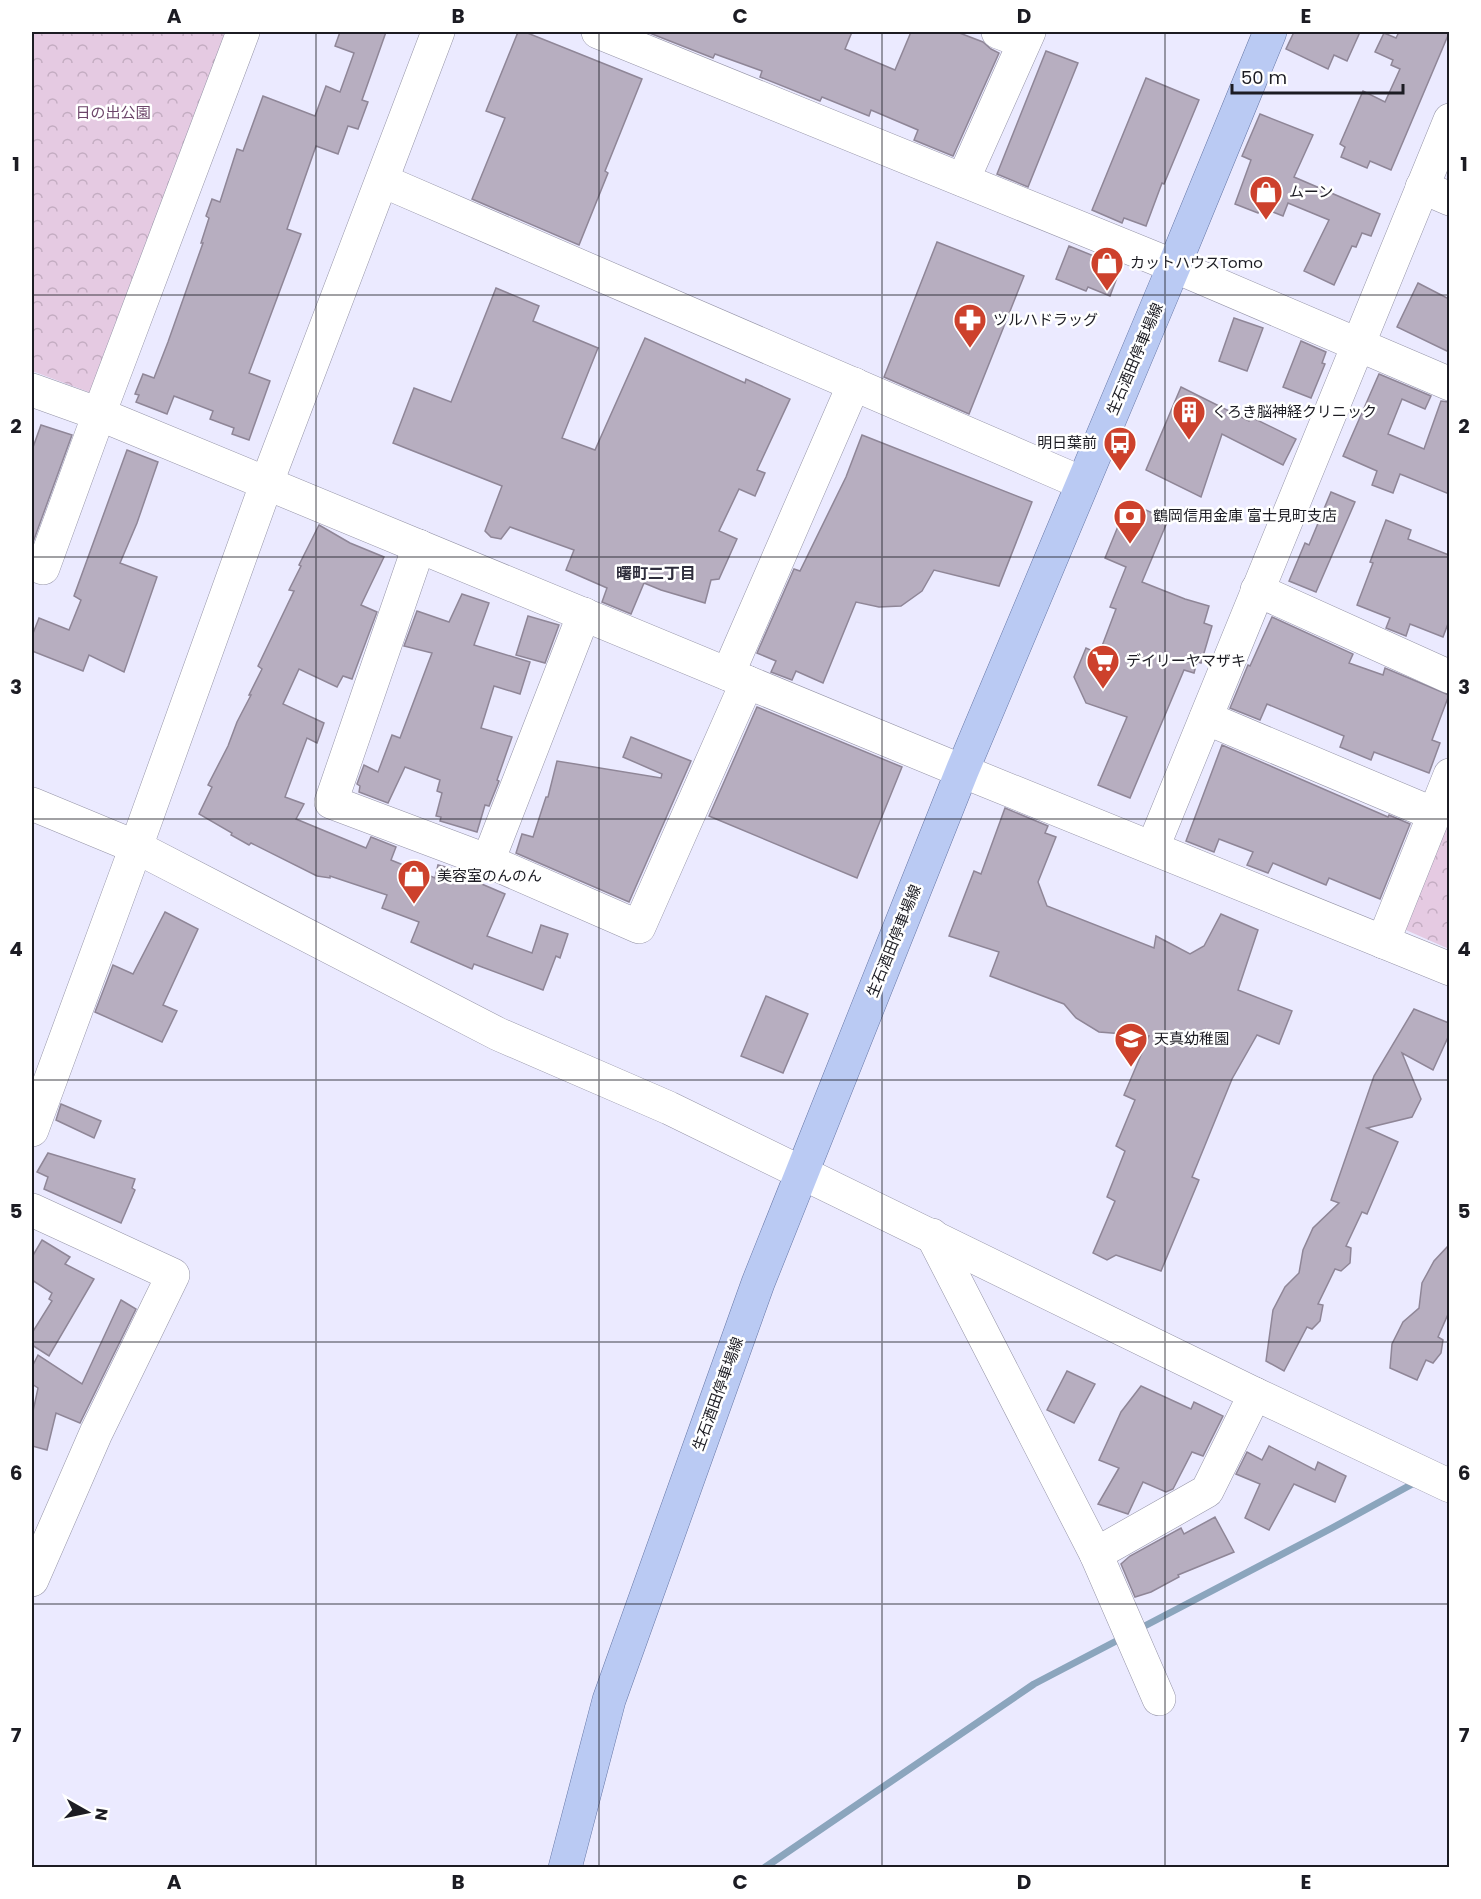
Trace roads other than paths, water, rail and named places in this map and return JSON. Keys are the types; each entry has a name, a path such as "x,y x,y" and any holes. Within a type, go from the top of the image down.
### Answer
{"main road":[{"name":"生石酒田停車場線","path":"565,1868 609,1700 758,1283 962,771 1270,32"}],"street":[{"path":"32,564 44,568 99,414 243,32"},
{"path":"32,1130 267,482 438,32"},
{"path":"614,35 1174,266 1449,384"},
{"path":"963,180 1017,35"},
{"path":"1153,847 1357,346 1436,193 1449,120"},
{"path":"383,181 1082,483"},
{"path":"419,546 331,802 488,861 639,927 854,384"},
{"path":"32,390 99,414 267,482 962,771 1449,969"},
{"path":"1257,590 1449,677"},
{"path":"488,861 584,614"},
{"path":"1206,718 1434,814"},
{"path":"1383,942 1449,775"},
{"path":"32,804 136,847 498,1034 669,1108 1255,1394 1449,1486"},
{"path":"32,1210 173,1275 96,1433 32,1580"},
{"path":"932,1235 1096,1554 1159,1699"},
{"path":"1096,1554 1207,1491 1255,1394"}],"waterway":[{"path":"1137,1630 1416,1482"},
{"path":"764,1868 1034,1684 1122,1638"}],"place":[{"name":"ムーン","path":"1266,221"},
{"name":"カットハウスTomo","path":"1107,292"},
{"name":"ツルハドラッグ","path":"970,349"},
{"name":"くろき脳神経クリニック","path":"1189,441"},
{"name":"明日葉前","path":"1120,472"},
{"name":"鶴岡信用金庫 富士見町支店","path":"1130,545"},
{"name":"デイリーヤマザキ","path":"1103,690"},
{"name":"美容室のんのん","path":"414,905"},
{"name":"天真幼稚園","path":"1131,1068"}],"district":[{"name":"曙町二丁目","path":"656,573"}],"park label":[{"name":"日の出公園","path":"113,113"}]}
